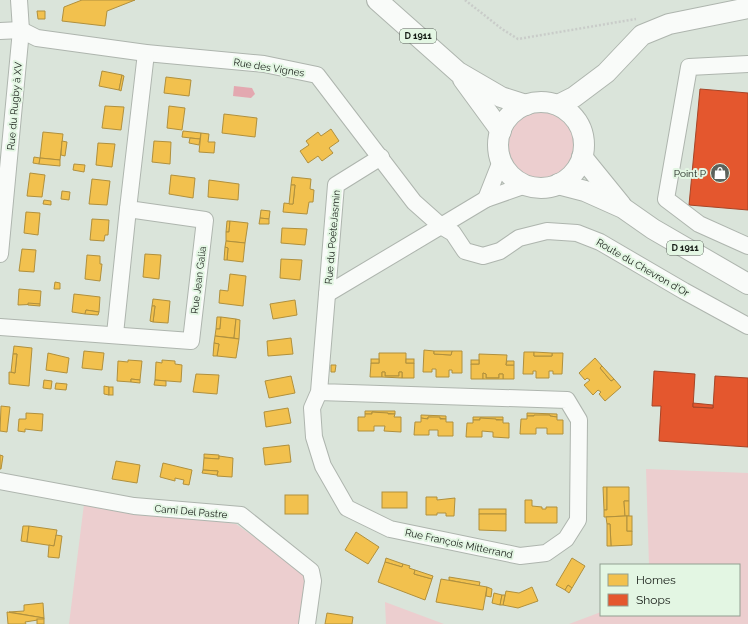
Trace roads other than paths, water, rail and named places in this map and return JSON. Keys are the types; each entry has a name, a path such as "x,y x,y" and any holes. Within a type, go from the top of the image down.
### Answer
{"main road":[{"name":"D 1911","path":"377,0 458,72 501,97 526,105"},
{"path":"558,105 574,97 606,73 642,35 669,24 748,8"},
{"name":"D 1911","path":"458,72 500,131"},
{"path":"577,121 606,73"},
{"path":"547,102 558,105 569,112 577,121 582,132 584,145 582,157 577,168 569,177 558,184 537,187 526,185 507,171 501,161 498,141 500,131 506,120 515,111 526,105 547,102"},
{"name":"D 1911","path":"582,157 623,208"},
{"name":"D 1911","path":"558,184 585,191 623,208 653,229 748,284"}],"street":[{"name":"Rue du Rugby à XV","path":"0,254 21,30 20,0"},
{"name":"Rue des Vignes","path":"0,31 21,30 37,38 146,53 264,64 317,75 414,202 441,226"},
{"path":"115,334 146,53"},
{"path":"748,64 689,67 666,199 698,224 748,246"},
{"name":"Rue du PoèteJasmin","path":"327,294 336,185 381,158"},
{"path":"486,199 501,161"},
{"path":"327,294 486,199 526,185"},
{"name":"Rue Jean Galia","path":"0,327 115,334 191,341 205,220 128,209"},
{"name":"Route du Chevron d'Or","path":"441,226 453,233 465,251 483,256 500,251 520,238 547,231 577,233 600,242 748,326"},
{"name":"Rue François Mitterrand","path":"319,392 567,400 579,420 578,520 566,539 546,553 520,556 390,529 348,508 324,466 314,437 312,408 319,392 327,294"},
{"name":"Cami Del Pastre","path":"0,481 134,506 241,515 311,571 313,581 307,624"}],"place":[{"name":"Point P","path":"720,173"}]}
